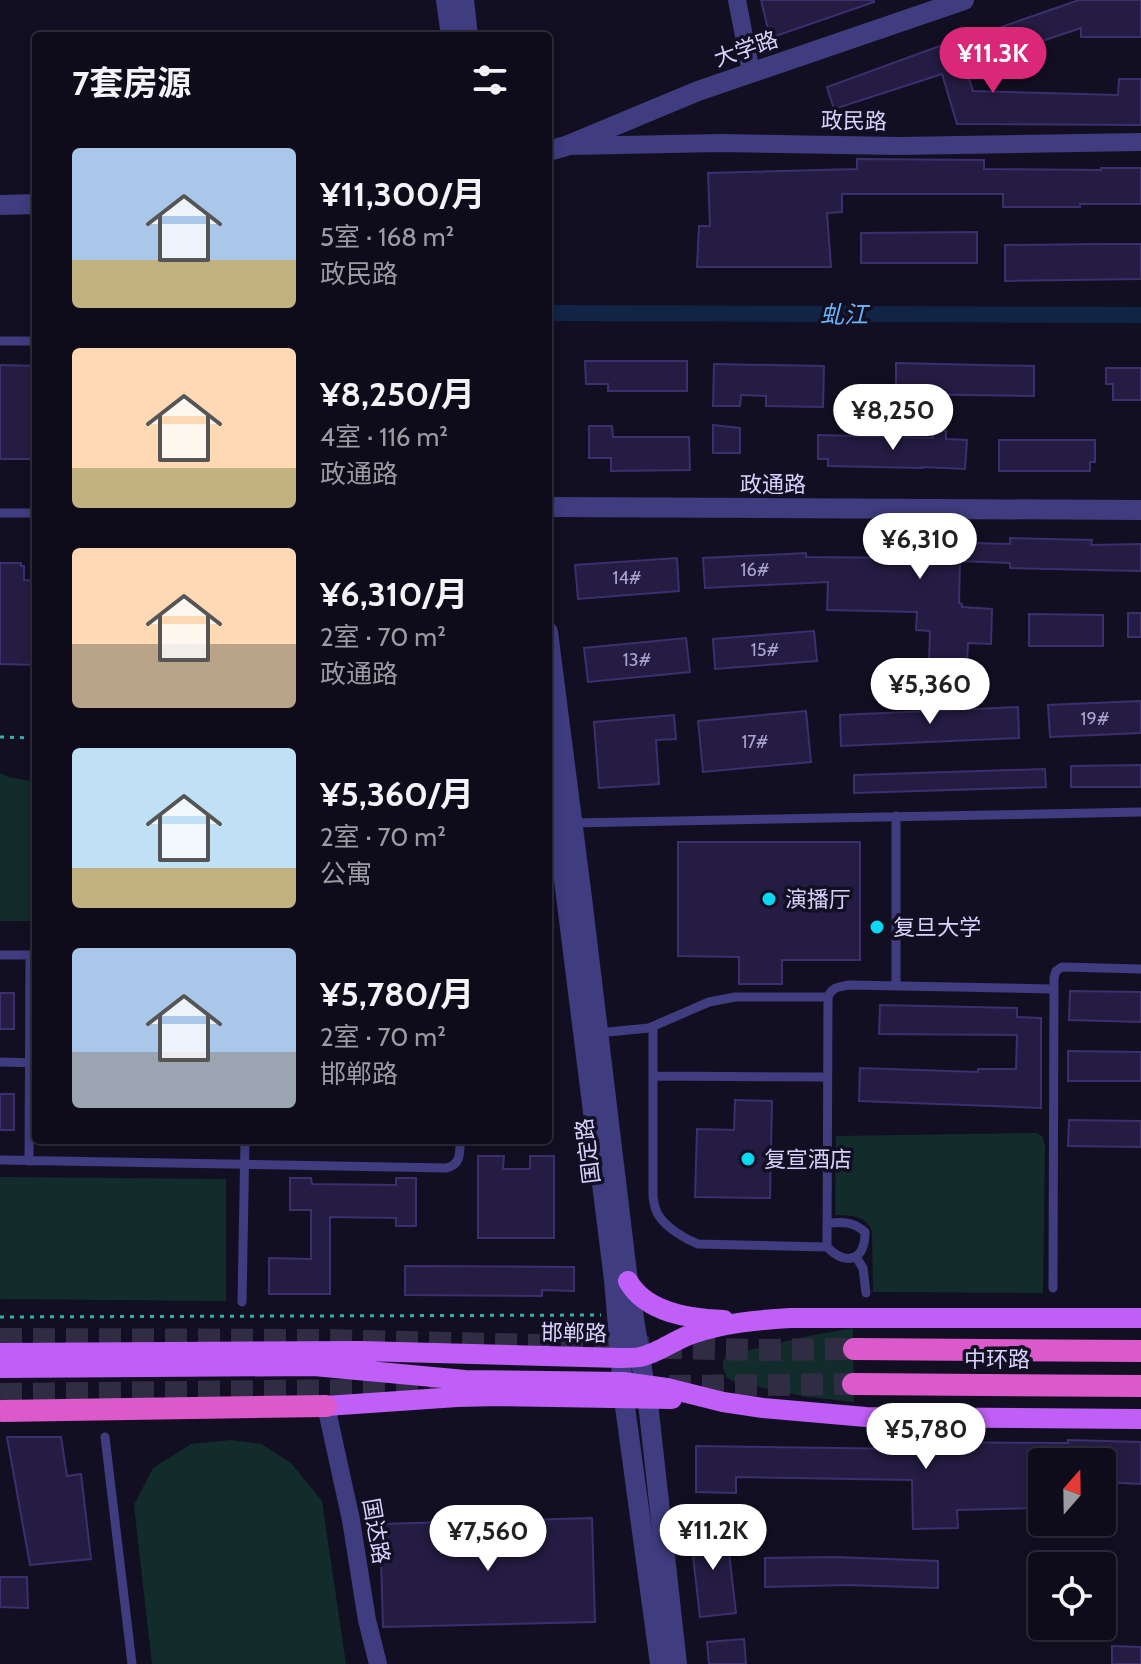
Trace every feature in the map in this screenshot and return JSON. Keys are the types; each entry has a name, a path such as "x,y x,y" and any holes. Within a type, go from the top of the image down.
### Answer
{"highway":[{"name":"中环路","path":"854,1349 1141,1351"},
{"name":"中环路","path":"853,1384 1141,1386"},
{"path":"2,1411 326,1406"}],"main road":[{"path":"628,1281 638,1296 673,1313 719,1320 756,1320"},
{"name":"邯郸路","path":"0,1353 360,1351 630,1358 656,1352 694,1333 756,1320 1141,1318"},
{"path":"0,1368 314,1366 465,1380 551,1382 763,1408 866,1417 1141,1419"},
{"path":"326,1406 624,1390"}],"street":[{"path":"446,0 450,32"},
{"path":"464,0 468,32"},
{"path":"737,0 751,72"},
{"name":"大学路","path":"557,148 698,91 964,0"},
{"name":"政民路","path":"557,148 711,143 899,146 1141,142"},
{"path":"0,205 32,204"},
{"name":"政通路","path":"552,507 1141,510"},
{"name":"国定路","path":"552,664 628,1281 630,1358 624,1390 660,1664"},
{"name":"国定路","path":"552,785 617,1315 630,1358 646,1392 677,1664"},
{"name":"国达路","path":"326,1406 378,1664"}],"lane":[{"path":"0,341 32,341"},
{"path":"0,513 32,513"},
{"path":"572,823 1141,812"},
{"path":"896,816 896,986"},
{"path":"0,955 32,955"},
{"path":"1053,1288 1052,989 1056,971 1062,967 1141,969"},
{"path":"827,1247 830,991 849,985 1052,989"},
{"path":"598,1033 653,1027 709,1002 735,997 828,997"},
{"path":"653,1027 653,1197 659,1216 670,1227 698,1244 827,1247 841,1258 856,1257 865,1241 865,1232 850,1222 827,1223"},
{"path":"0,1062 32,1063 29,1161"},
{"path":"653,1076 827,1077"},
{"path":"242,1302 245,1144"},
{"path":"0,1160 446,1168 458,1162 460,1144"},
{"path":"856,1257 863,1268 866,1293"},
{"path":"105,1437 132,1664"}],"path":[{"path":"0,737 32,738"},
{"path":"0,1317 617,1315"}],"green space":[{"path":"0,773 32,781 32,921 0,921"},
{"path":"1036,1133 1042,1136 1045,1145 1043,1293 873,1292 872,1231 861,1219 835,1215 836,1136"},
{"path":"0,1177 226,1179 226,1301 0,1299"},
{"path":"853,1328 854,1402 808,1397 735,1382 727,1378 723,1368 723,1361 728,1355"},
{"path":"231,1440 261,1444 291,1463 322,1501 346,1664 152,1664 134,1505 153,1468 191,1444"}],"building":[{"path":"761,0 874,0 874,2 770,38"},
{"path":"1079,0 1141,0 1141,37 1081,37 1081,28 991,58 984,33"},
{"path":"956,40 973,91 1118,95 1119,79 1141,79 1141,125 957,124 942,74 834,109 827,87"},
{"path":"857,159 984,160 984,169 1141,168 1141,204 1003,207 1003,194 842,194 842,212 827,213 831,267 697,267 699,226 710,226 708,173 857,169"},
{"path":"977,232 977,263 861,263 861,233"},
{"path":"1141,244 1141,279 1005,281 1005,245"},
{"path":"585,361 687,361 687,391 608,391 608,384 586,384"},
{"path":"896,363 1034,366 1034,396 896,394"},
{"path":"714,364 824,366 823,407 766,406 766,396 741,395 740,406 713,406"},
{"path":"0,365 32,366 32,459 0,459"},
{"path":"1106,368 1141,368 1141,400 1113,400 1113,384 1106,384"},
{"path":"713,425 740,428 740,453 713,453"},
{"path":"589,426 612,426 613,437 689,437 690,470 611,471 611,458 589,458"},
{"path":"933,431 946,431 946,439 967,440 965,469 828,466 828,459 818,459 818,435 933,438"},
{"path":"999,440 1095,440 1095,462 1090,462 1090,471 999,471"},
{"path":"1010,538 1092,540 1091,545 1141,544 1141,571 1010,568 1010,563 960,561 959,603 962,607 992,609 991,644 968,643 967,662 929,660 930,631 916,630 917,612 827,610 828,582 705,588 703,558 806,553 806,557 912,558 912,548 940,549 940,542 1010,544"},
{"path":"677,558 679,591 578,599 575,565"},
{"path":"0,563 21,563 24,566 24,580 32,581 32,665 0,664"},
{"path":"1128,613 1141,613 1141,637 1128,637"},
{"path":"1029,614 1103,615 1103,646 1029,646"},
{"path":"814,631 817,661 715,669 713,639"},
{"path":"686,638 690,672 588,682 584,648"},
{"path":"1141,701 1141,733 1050,737 1048,705"},
{"path":"1018,707 1019,738 841,746 840,715"},
{"path":"806,711 811,762 703,772 698,721"},
{"path":"674,715 676,739 656,740 659,784 599,788 594,722"},
{"path":"1141,765 1141,787 1071,787 1071,766"},
{"path":"1045,769 1046,787 854,793 854,775"},
{"name":"演播厅","path":"678,842 860,842 860,960 782,960 782,984 739,984 739,957 678,956"},
{"path":"1070,991 1141,992 1141,1022 1069,1020"},
{"path":"0,993 14,993 14,1029 0,1029"},
{"path":"880,1005 1017,1008 1017,1017 1041,1018 1041,1108 859,1101 860,1068 978,1072 978,1069 1016,1069 1017,1035 879,1034"},
{"path":"1068,1051 1141,1052 1141,1081 1068,1081"},
{"path":"0,1094 14,1094 14,1130 0,1130"},
{"path":"735,1100 772,1101 770,1198 695,1197 697,1129 734,1130"},
{"path":"1069,1120 1141,1121 1141,1147 1068,1146"},
{"path":"478,1156 504,1156 503,1169 530,1169 530,1156 554,1156 554,1238 478,1238"},
{"path":"290,1178 311,1178 312,1184 396,1185 396,1178 416,1178 416,1226 396,1226 396,1218 330,1217 330,1294 269,1294 269,1258 311,1259 311,1210 290,1210"},
{"path":"405,1266 574,1267 574,1291 542,1290 542,1296 405,1295"},
{"path":"7,1437 61,1437 67,1476 81,1474 91,1559 30,1565"},
{"path":"1068,1440 1141,1442 1141,1484 1116,1483 1116,1448 1028,1448 1028,1508 957,1510 958,1528 913,1529 912,1480 736,1477 736,1493 696,1492 696,1446 911,1449 911,1442 1068,1443"},
{"path":"592,1518 595,1622 383,1627 380,1524"},
{"path":"726,1526 736,1613 700,1617 690,1530"},
{"path":"765,1558 938,1561 938,1588 849,1585 765,1587"},
{"path":"0,1577 27,1577 28,1608 0,1607"},
{"path":"744,1639 746,1664 709,1664 707,1642"},
{"path":"1112,1646 1141,1647 1141,1664 1112,1664"}],"waterway":[{"name":"虬江","path":"552,313 1141,315"}],"tunnel":[{"path":"0,1339 325,1340 754,1350 854,1349"},
{"path":"669,1386 853,1384"},
{"path":"0,1394 447,1389"}],"place":[{"name":"演播厅","path":"769,899"},
{"name":"复旦大学","path":"877,927"},
{"name":"复宣酒店","path":"748,1159"}]}
